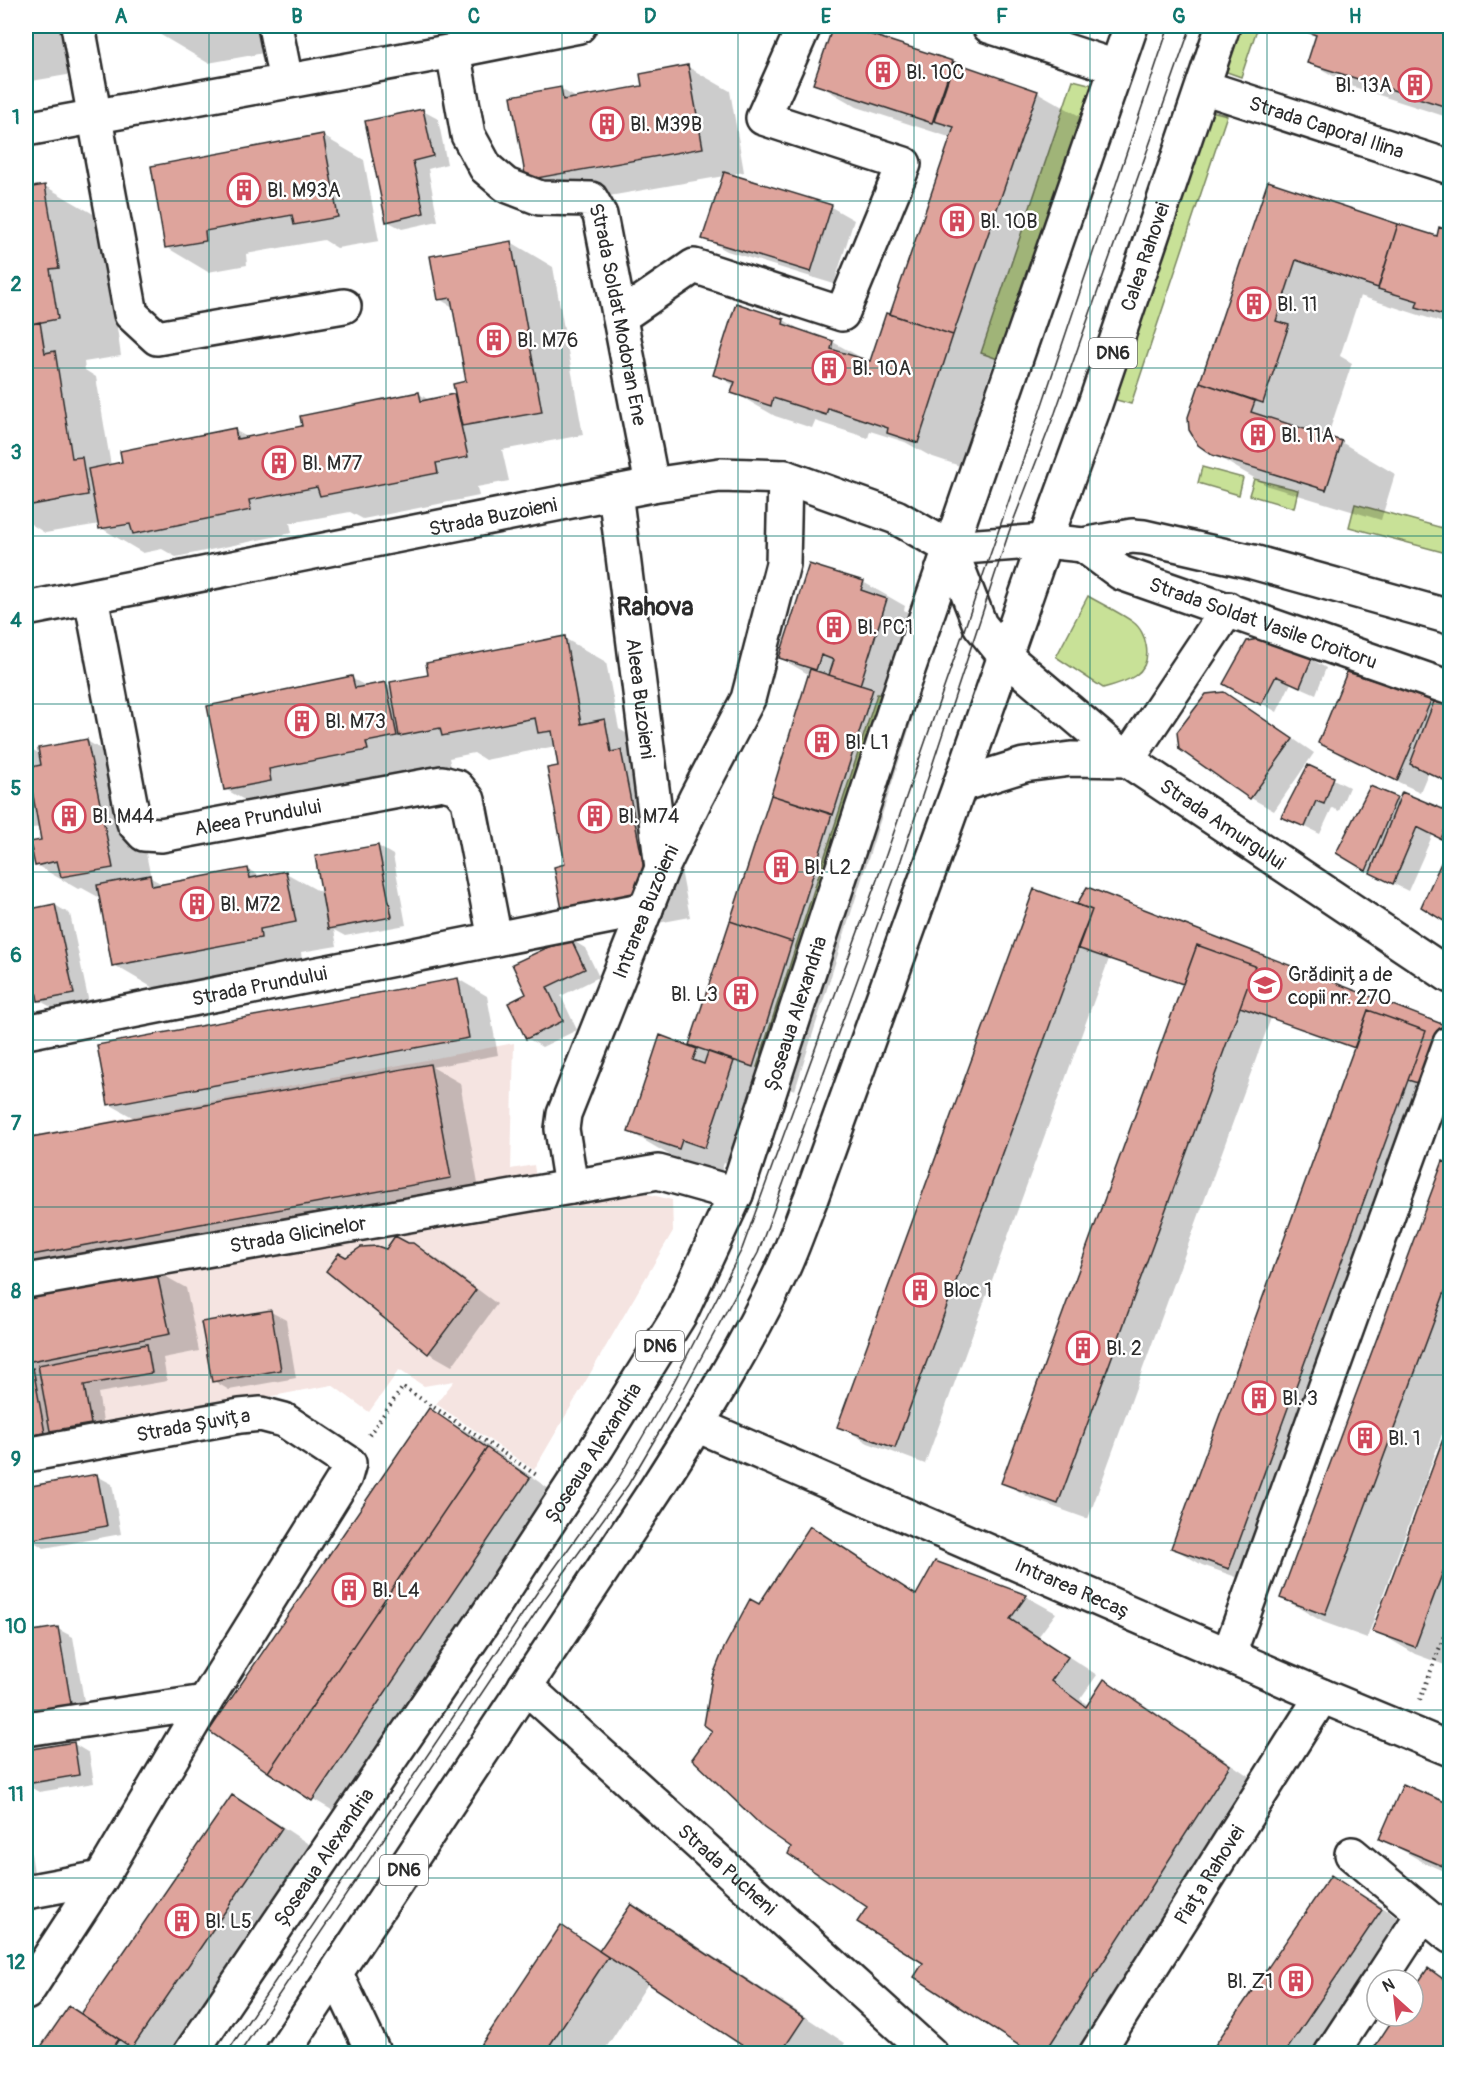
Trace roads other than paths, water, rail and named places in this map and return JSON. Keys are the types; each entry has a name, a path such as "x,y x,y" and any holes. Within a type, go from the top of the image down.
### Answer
{"street":[{"path":"78,26 131,314 157,338 344,306"},
{"path":"275,26 286,81"},
{"path":"26,129 579,26"},
{"path":"620,317 694,266 842,314 904,164 763,118 804,26"},
{"path":"989,26 1116,67"},
{"name":"DN6","path":"950,548 1131,26"},
{"name":"Calea Rahovei","path":"1006,657 1093,410 1223,26"},
{"name":"Strada Soldat Modoran Ene","path":"453,51 468,135 486,168 506,185 540,198 591,199 600,215 652,485"},
{"name":"Strada Caporal Ilina","path":"1203,87 1450,167"},
{"name":"Strada Buzoieni","path":"26,609 615,492 720,475 785,477 896,517 950,548"},
{"name":"Intrarea Buzoieni","path":"571,1187 562,1129 564,1114 663,868 696,798 748,699 783,564 785,477"},
{"name":"Aleea Buzoieni","path":"615,492 663,868"},
{"path":"950,548 1045,541 1083,545 1132,536 1144,537 1253,562 1450,617"},
{"name":"Strada Soldat Vasile Croitoru","path":"1083,545 1120,573 1450,688"},
{"name":"Strada Amurgului","path":"950,548 980,625 1006,657 1127,760 1450,976"},
{"name":"Șoseaua Alexandria","path":"190,2054 567,1495 680,1314 735,1194 950,548"},
{"name":"Aleea Prundului","path":"91,597 134,823 144,834 162,835 442,783 457,787 468,800 495,939"},
{"path":"960,785 1024,765 1071,759 1127,760 1228,609"},
{"name":"DN6","path":"282,2054 623,1540 697,1425 744,1344 784,1265 811,1198 1006,657"},
{"name":"Strada Prundului","path":"26,1032 646,909"},
{"path":"1229,1654 1450,1042"},
{"path":"571,1187 658,1172 735,1194"},
{"name":"Strada Glicinelor","path":"26,1281 571,1187"},
{"name":"Strada Șuvița","path":"26,1455 261,1414 284,1420 349,1462 345,1478 205,1702"},
{"name":"Intrarea Recaș","path":"697,1425 1322,1696 1450,1749"},
{"name":"Strada Pucheni","path":"525,1686 931,2054"},
{"name":"Piața Rahovei","path":"1095,2054 1322,1696"},
{"path":"26,1729 205,1702"},
{"path":"26,1993 101,1878 205,1702"},
{"path":"1352,1854 1450,1936"},
{"path":"26,1892 101,1878"},
{"path":"1388,1968 1424,1914"},
{"path":"336,1974 374,2054"},
{"path":"1331,2054 1365,2002"}],"tram line":[{"path":"226,2054 536,1594 617,1481 670,1389 742,1249 886,855 1040,411 1169,26"},
{"path":"239,2054 545,1599 628,1485 679,1398 758,1253 901,860 1009,532 1055,413 1191,26"}],"place":[{"name":"Bl. 10C","path":"883,72"},
{"name":"Bl. 13A","path":"1415,85"},
{"name":"Bl. M39B","path":"607,124"},
{"name":"Bl. M93A","path":"244,190"},
{"name":"Bl. 10B","path":"957,221"},
{"name":"Bl. 11","path":"1254,304"},
{"name":"Bl. M76","path":"494,340"},
{"name":"Bl. 10A","path":"829,368"},
{"name":"Bl. 11A","path":"1258,435"},
{"name":"Bl. M77","path":"279,463"},
{"name":"Bl. PC1","path":"834,627"},
{"name":"Bl. M73","path":"302,721"},
{"name":"Bl. L1","path":"822,742"},
{"name":"Bl. M44","path":"69,816"},
{"name":"Bl. M74","path":"595,816"},
{"name":"Bl. L2","path":"781,867"},
{"name":"Bl. M72","path":"197,904"},
{"name":"Grădinița de copii nr. 270","path":"1265,985"},
{"name":"Bl. L3","path":"741,994"},
{"name":"Bloc 1","path":"920,1290"},
{"name":"Bl. 2","path":"1083,1348"},
{"name":"Bl. 3","path":"1259,1398"},
{"name":"Bl. 1","path":"1365,1438"},
{"name":"Bl. L4","path":"349,1590"},
{"name":"Bl. L5","path":"182,1921"},
{"name":"Bl. Z1","path":"1296,1981"}],"district":[{"name":"Rahova","path":"655,607"}]}
